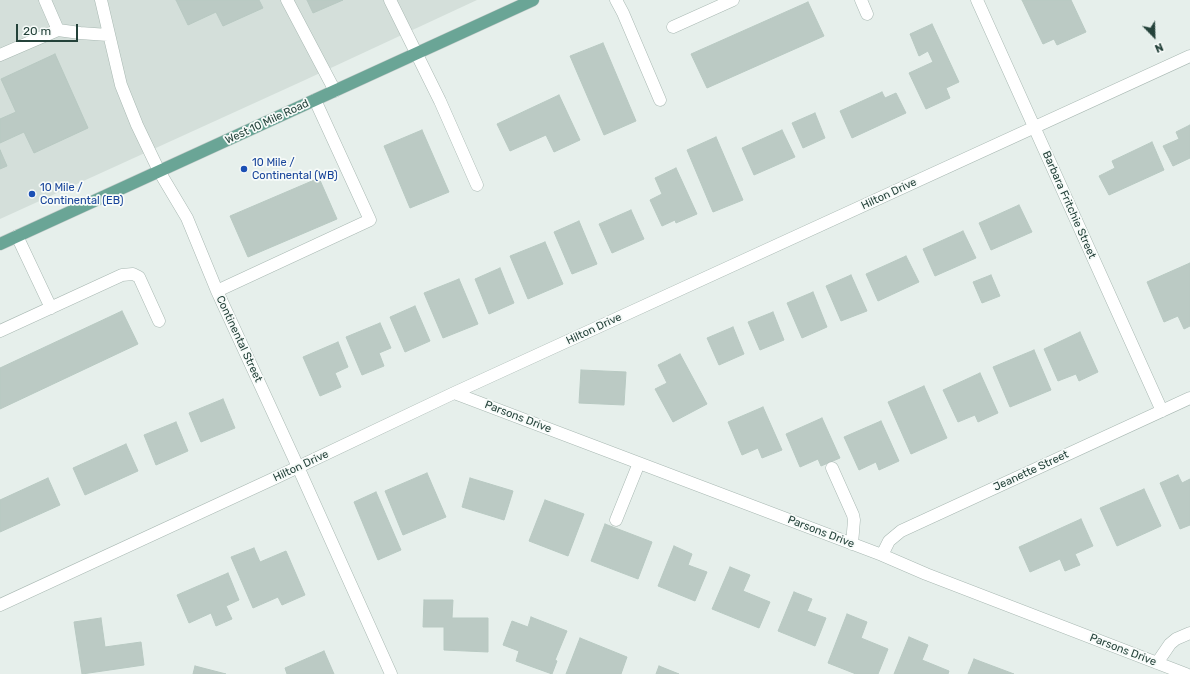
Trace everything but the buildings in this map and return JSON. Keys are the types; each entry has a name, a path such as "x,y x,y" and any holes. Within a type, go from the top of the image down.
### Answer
{"main road":[{"name":"West 10 Mile Road","path":"0,244 416,54 512,4 533,0"}],"street":[{"path":"45,0 58,30"},
{"name":"Continental Street","path":"101,0 108,35 121,85 137,125 159,171 187,218 217,292 391,674"},
{"path":"287,0 335,91"},
{"path":"390,0 440,101 477,185"},
{"path":"616,0 660,100"},
{"path":"674,27 733,0"},
{"path":"861,0 867,14"},
{"name":"Barbara Fritchie Street","path":"977,0 1162,411"},
{"path":"0,55 58,30 108,35"},
{"name":"Hilton Drive","path":"0,605 454,393 1190,56"},
{"path":"217,292 370,220 314,100"},
{"path":"17,236 50,308"},
{"path":"0,331 122,275 133,274 139,277 159,321"},
{"name":"Parsons Drive","path":"454,393 882,555 926,574 1186,674"},
{"name":"Jeanette Street","path":"882,555 889,541 901,531 1190,398"},
{"path":"616,520 639,463"},
{"path":"832,468 853,515 852,544"},
{"path":"1157,663 1170,644 1176,639 1190,633"}],"shaded area":[{"path":"0,0 477,0 0,219"}],"place":[{"name":"10 Mile / Continental (WB)","path":"244,169"},
{"name":"10 Mile / Continental (EB)","path":"32,194"}]}
